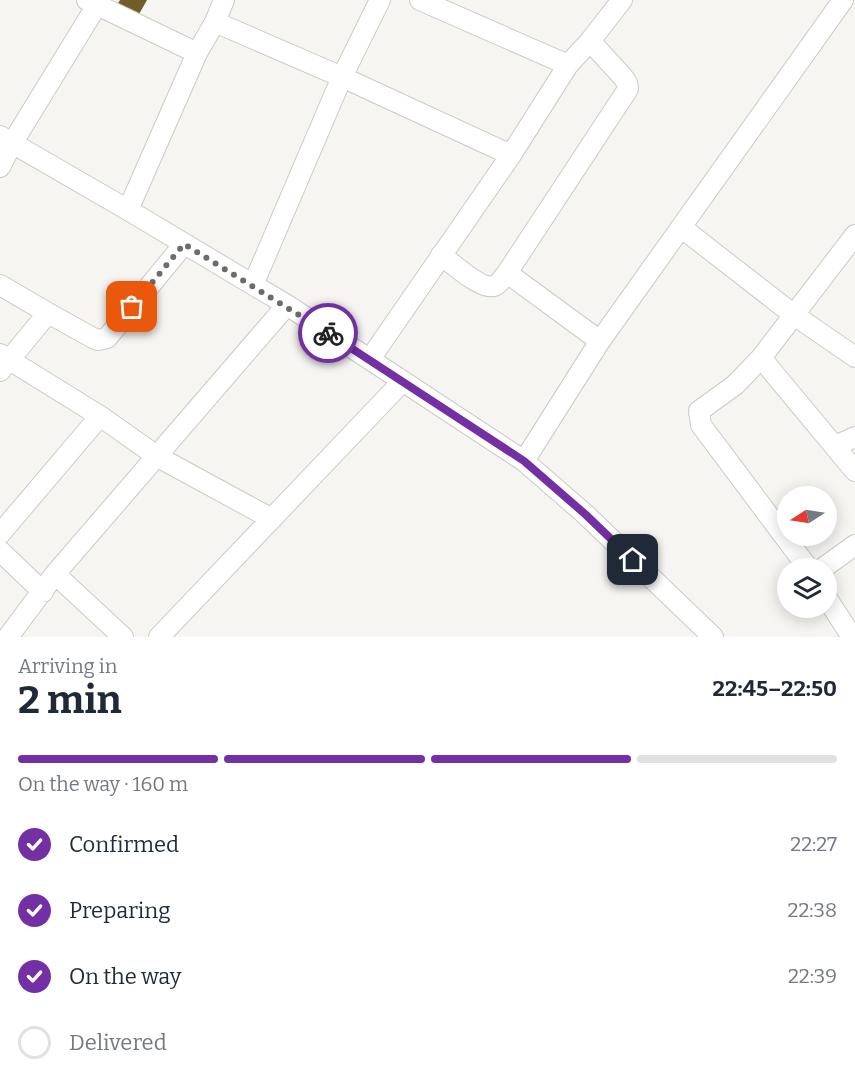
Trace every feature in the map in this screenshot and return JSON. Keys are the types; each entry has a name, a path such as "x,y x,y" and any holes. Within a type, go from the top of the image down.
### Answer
{"street":[{"path":"128,210 197,53 224,0"},
{"path":"253,285 342,77 380,0"},
{"path":"420,0 568,65"},
{"path":"370,359 511,155 568,65 590,42 622,0"},
{"path":"0,167 6,139 95,1 197,53"},
{"path":"524,461 600,341 847,4"},
{"path":"214,22 342,77 511,155"},
{"path":"441,255 488,287 497,285 507,273 628,90 623,76 590,42"},
{"path":"6,139 287,305 524,461 585,514 713,637"},
{"path":"681,228 794,315 855,357"},
{"path":"801,558 701,425 698,417 699,411 735,385 760,358 855,235"},
{"path":"0,285 93,338 98,340 107,338 184,244"},
{"path":"507,273 600,341"},
{"path":"8,637 55,574 287,305"},
{"path":"48,313 3,361 100,416 158,457 272,519"},
{"path":"760,358 855,471"},
{"path":"159,637 402,382"},
{"path":"0,534 100,416"},
{"path":"835,446 855,437"},
{"path":"837,558 855,545"},
{"path":"0,550 43,592"},
{"path":"55,574 123,637"},
{"path":"837,614 852,637"}],"building":[{"path":"120,0 147,0 138,16 117,5"}],"way so far":[{"path":"132,307 184,244 287,305 328,333"}],"route":[{"path":"328,333 524,461 633,560"}]}
